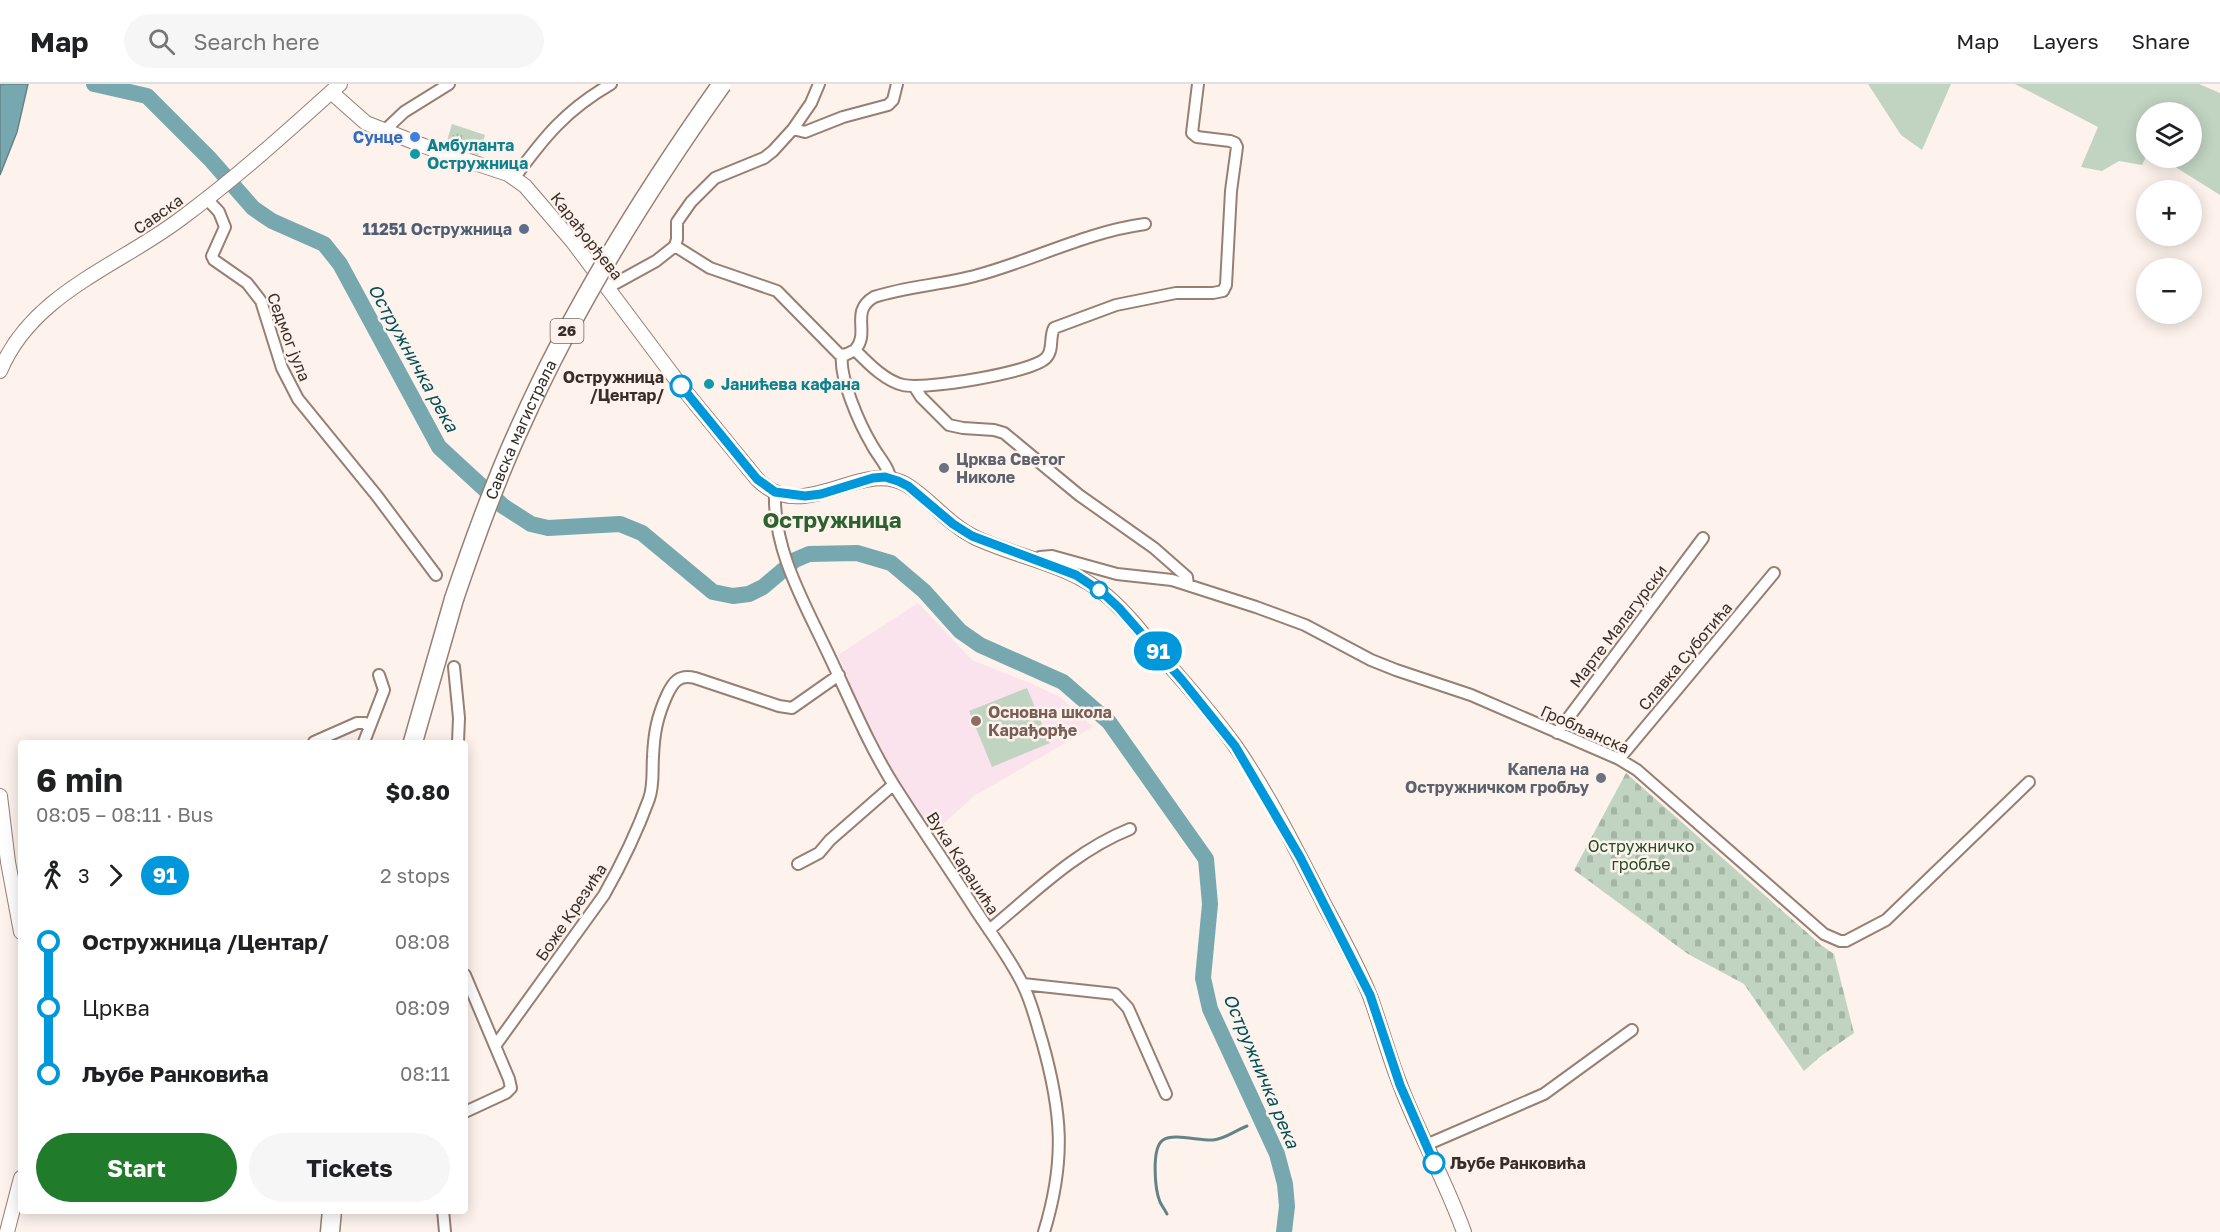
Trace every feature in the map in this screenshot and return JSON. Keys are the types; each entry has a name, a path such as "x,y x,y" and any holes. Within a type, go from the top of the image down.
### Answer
{"main road":[{"name":"Савска магистрала","path":"414,740 454,599 506,458 563,339 631,220 692,126 723,84"},
{"path":"330,1232 332,1214"}],"street":[{"path":"384,131 404,112 449,84"},
{"path":"515,177 546,134 557,123 587,98 611,84"},
{"path":"607,288 656,261 675,246 677,222 707,184 728,171 768,155 793,129 811,103 819,84"},
{"path":"793,129 805,132 843,117 888,105 893,100 897,84"},
{"path":"855,350 891,380 901,385 914,386 968,380 1033,366 1047,357 1054,328 1116,304 1176,293 1223,291 1226,285 1231,191 1237,147 1230,141 1197,137 1192,133 1198,84"},
{"name":"Карађорђева","path":"335,88 361,119 384,131 515,177 527,188 681,386 757,479 775,492"},
{"name":"Савска","path":"0,371 13,346 36,315 70,289 140,247 207,199 335,88"},
{"name":"Седмог јула","path":"207,199 219,212 225,227 212,256 214,260 247,283 261,301 282,368 291,388 436,575"},
{"path":"842,355 855,350 862,338 861,311 867,301 874,297 980,274 1117,228 1145,224"},
{"path":"675,246 710,268 774,289 842,355"},
{"path":"842,355 842,365 850,395 867,435 888,470 890,478"},
{"path":"914,386 921,397 949,425 963,429 994,430 1004,434 1079,495 1154,548 1183,572 1187,577 1188,585"},
{"path":"775,492 805,496 821,494 873,478 890,478 908,486 953,524 972,536 1076,575 1110,598 1182,680 1235,746 1300,857 1370,995 1400,1085 1464,1232"},
{"name":"Вука Караџића","path":"775,492 784,557 794,583 865,732 893,785 989,930 1023,984 1030,1000 1054,1084 1060,1145 1056,1183 1044,1232"},
{"name":"Марте Малагурски","path":"1557,733 1703,538"},
{"name":"Гробљанска","path":"1037,561 1046,555 1052,556 1117,574 1163,579 1188,585 1242,602 1305,625 1396,670 1471,695 1619,759 1637,771 1824,934 1840,941 1853,938 1886,920 2028,782"},
{"name":"Славка Суботића","path":"1619,759 1774,573"},
{"path":"454,667 459,718 458,740"},
{"path":"364,740 384,690 379,675"},
{"name":"Боже Крезића","path":"495,1046 604,895 618,870 649,799 657,716 676,680 683,676 695,678 779,706 792,708 839,675"},
{"path":"319,740 357,723 364,723 369,728"},
{"path":"798,864 819,853 893,785"},
{"path":"0,796 18,914"},
{"path":"989,930 1060,869 1094,847 1130,829"},
{"path":"468,982 511,1088 506,1093 468,1111"},
{"path":"1023,984 1115,994 1128,1008 1166,1094"},
{"path":"1426,1145 1544,1094 1632,1030"},
{"path":"7,1232 18,1190"},
{"path":"443,1214 445,1232"}],"shaded area":[{"name":"Основна школа Карађорђе","path":"918,603 972,660 1060,697 1093,727 974,796 931,835 889,767 863,716 838,655"}],"green space":[{"path":"1868,84 1951,84 1922,150 1901,135"},
{"path":"2015,84 2199,84 2220,93 2220,195 2202,184 2202,180 2196,180 2177,168 2202,168 2202,102 2136,102 2136,164 2119,161 2102,171 2081,167 2098,127"},
{"path":"452,124 485,135 478,155 446,144"},
{"path":"1027,688 1050,743 992,767 969,711"},
{"name":"Остружничко гробље","path":"1626,773 1834,954 1854,1033 1804,1071 1744,984 1688,954 1574,870"}],"water":[{"path":"0,84 28,84 17,132 0,175"}],"waterway":[{"name":"Остружничка река","path":"94,84 147,96 210,159 253,208 272,221 324,244 340,264 439,447 503,506 531,524 548,528 620,524 642,533 713,592 733,596 749,594 763,587 795,560 809,554 857,553 891,563 924,591 960,631 980,645 1063,682 1109,722 1206,859 1210,904 1203,978 1210,1009 1277,1154 1285,1184 1287,1206 1284,1232"},
{"path":"1167,1214 1160,1202 1157,1188 1155,1160 1159,1144 1173,1137 1217,1139 1247,1126"}],"bus line":[{"name":"91","path":"681,386 760,483 775,492 805,496 821,494 865,479 885,477 898,481 908,486 953,524 972,536 1076,575 1110,598 1182,680 1235,746 1250,769 1300,857 1370,995 1400,1085 1434,1163"}],"place":[{"name":"Сунце","path":"415,137"},
{"name":"Амбуланта Остружница","path":"415,154"},
{"name":"11251 Остружница","path":"524,229"},
{"name":"Јанићева кафана","path":"709,384"},
{"name":"Остружница /Центар/","path":"681,386"},
{"name":"Црква Светог Николе","path":"944,468"},
{"name":"Основна школа Карађорђе","path":"976,721"},
{"name":"Капела на Остружничком гробљу","path":"1601,778"},
{"name":"Љубе Ранковића","path":"1434,1163"}],"district":[{"name":"Остружница","path":"832,520"}]}
